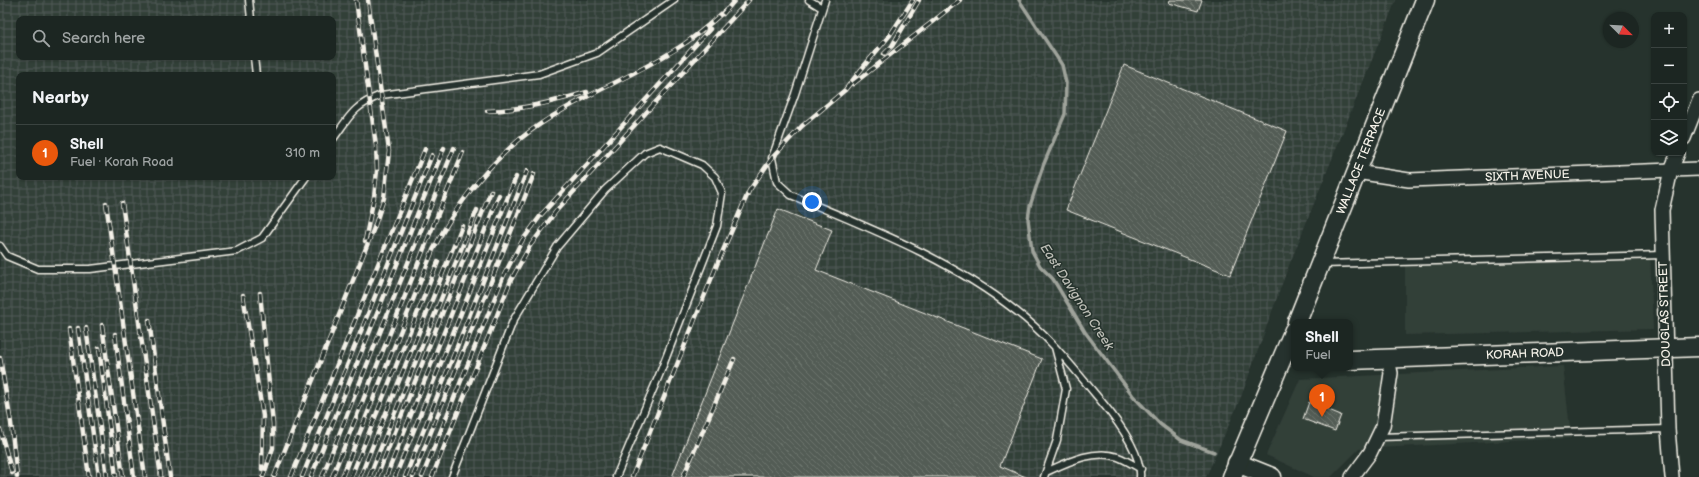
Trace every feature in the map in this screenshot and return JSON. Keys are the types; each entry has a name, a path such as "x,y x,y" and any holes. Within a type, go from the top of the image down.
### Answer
{"main road":[{"name":"WALLACE TERRACE","path":"1298,319 1425,0"},
{"path":"1272,477 1234,470 1288,362 1291,346"},
{"name":"KORAH ROAD","path":"1353,360 1699,347"}],"street":[{"path":"1687,130 1699,100"},
{"name":"DOUGLAS STREET","path":"1672,477 1668,429 1662,210 1671,170 1677,156"},
{"name":"SIXTH AVENUE","path":"1356,172 1409,180 1699,169"},
{"path":"1352,477 1370,453 1383,426 1391,374 1388,359"}],"lane":[{"path":"248,0 250,16"},
{"path":"336,135 356,108 370,99 381,95 539,74 597,53 674,0"},
{"path":"809,0 822,8"},
{"path":"825,0 795,94 772,158 777,182 791,195 908,246 959,272 1016,311 1055,346 1110,412 1129,440 1141,469 1140,477"},
{"path":"254,60 256,72"},
{"path":"452,477 513,321 557,247 605,190 645,153 660,146 702,165 715,177 722,193 715,234 660,373 616,477"},
{"path":"0,246 7,256 38,269 90,269 237,251 262,238 304,180"},
{"path":"1320,264 1663,255"},
{"path":"1045,475 1057,440 1066,389 1055,346"},
{"path":"1378,437 1668,429"},
{"path":"1045,475 1076,459 1097,455 1118,457 1141,469"}],"shaded area":[{"path":"0,0 1396,0 1286,273 1241,397 1206,477 0,477"},
{"path":"1650,252 1653,329 1405,335 1405,266"},
{"path":"1563,366 1571,438 1359,449 1331,477 1314,477 1266,455 1300,379"}],"building":[{"path":"1170,0 1202,0 1198,11 1169,3"},
{"path":"1124,65 1287,131 1230,275 1066,210"},
{"path":"778,209 832,230 816,270 1042,359 1000,466 1026,477 672,477"},
{"path":"1309,402 1341,415 1335,431 1303,419"}],"waterway":[{"name":"East Davignon Creek","path":"1019,0 1062,65 1066,83 1065,114 1043,166 1030,206 1028,219 1032,251 1040,266 1053,279 1085,332 1134,397 1160,424 1181,440 1214,452"}],"railway":[{"path":"356,0 376,146 377,171 374,197 365,241"},
{"path":"274,477 374,228 384,198 389,151 368,0"},
{"path":"723,14 735,0"},
{"path":"432,477 511,280 530,246 557,210 749,0"},
{"path":"632,477 718,262 749,191 772,158 802,126 845,90 890,35 913,0"},
{"path":"884,54 892,46 919,0"},
{"path":"853,84 960,0"},
{"path":"342,477 433,250 441,234 470,190 506,151 539,125 559,112 643,68 684,44 727,9"},
{"path":"422,477 504,275 522,241 541,215 710,29"},
{"path":"487,111 537,105 587,92"},
{"path":"311,477 444,148"},
{"path":"322,477 454,148"},
{"path":"291,477 425,149"},
{"path":"332,477 463,152"},
{"path":"302,477 432,155"},
{"path":"405,477 527,171"},
{"path":"413,477 534,174"},
{"path":"395,477 516,177"},
{"path":"377,477 491,191"},
{"path":"386,477 499,195"},
{"path":"106,203 145,477"},
{"path":"122,203 161,477"},
{"path":"369,477 477,210"},
{"path":"360,477 462,226"},
{"path":"351,477 438,262"},
{"path":"260,293 273,424 273,448 263,477"},
{"path":"243,295 263,416 262,469"},
{"path":"149,320 170,477"},
{"path":"102,325 123,477"},
{"path":"78,328 99,477"},
{"path":"86,328 107,477"},
{"path":"69,329 89,477"},
{"path":"115,334 134,477"},
{"path":"99,348 116,477"},
{"path":"0,358 11,423 17,477"},
{"path":"683,477 734,359"},
{"path":"0,429 12,473"}],"place":[{"name":"Shell","path":"1322,417"}]}
